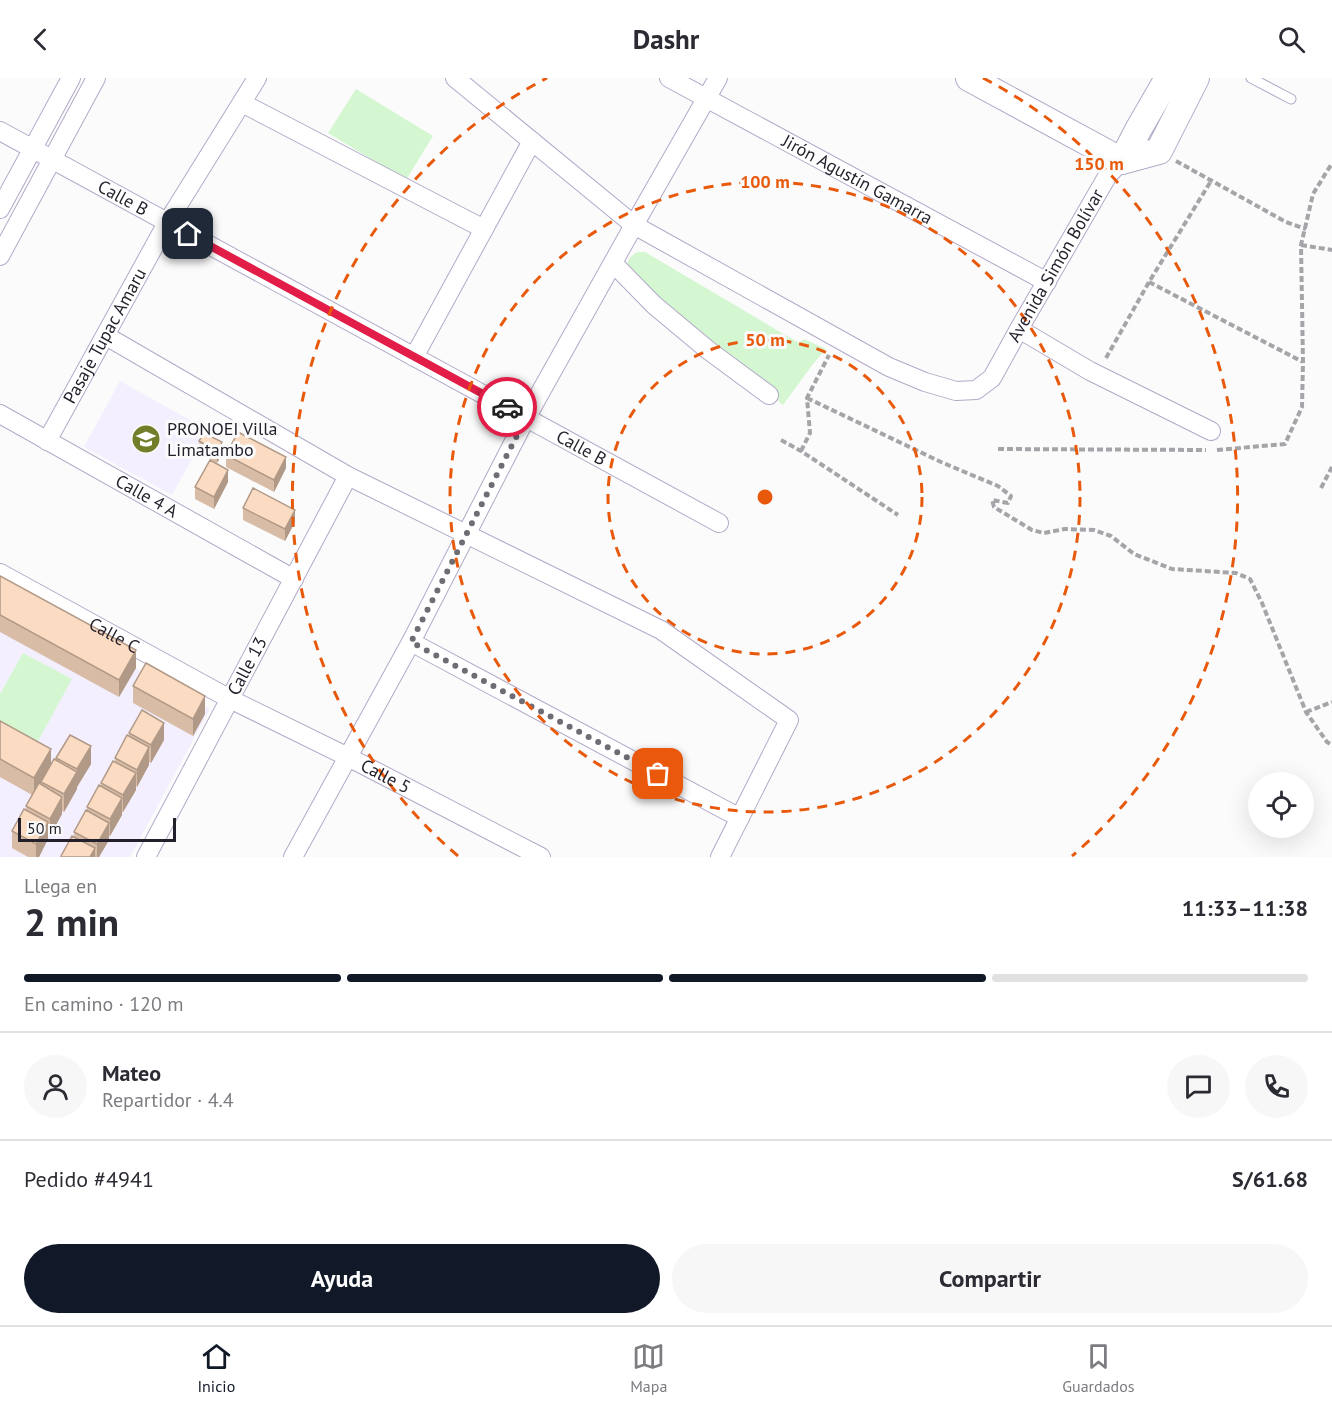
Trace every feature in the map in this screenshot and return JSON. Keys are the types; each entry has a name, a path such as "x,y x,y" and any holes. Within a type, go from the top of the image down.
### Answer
{"street":[{"path":"0,208 71,78"},
{"path":"0,256 96,78"},
{"name":"Pasaje Tupac Amaru","path":"47,441 167,223 257,78"},
{"path":"455,78 634,225 837,339"},
{"name":"Jirón Agustín Gamarra","path":"669,78 1047,282"},
{"path":"293,857 411,642 526,418 718,78"},
{"path":"969,78 1122,161 1159,151 1196,78"},
{"name":"Avenida Simón Bolívar","path":"837,339 889,368 956,391 976,390 992,378 1108,176 1122,161 1168,78"},
{"path":"242,103 484,229"},
{"name":"Calle B","path":"0,131 719,523"},
{"path":"414,357 532,141"},
{"path":"613,263 654,305 708,350 769,395"},
{"path":"1019,329 1097,374 1211,431"},
{"path":"106,336 348,476 661,630 789,720 720,857"},
{"name":"Calle 4 A","path":"0,414 294,579"},
{"name":"Calle 13","path":"146,857 348,476"},
{"name":"Calle C","path":"0,573 230,699"},
{"path":"411,642 740,818"},
{"name":"Calle 5","path":"230,699 541,857"}],"lane":[{"path":"1251,78 1291,99"}],"path":[{"path":"1159,151 1286,222 1306,229"},
{"path":"998,449 1223,450 1285,444 1302,407 1301,245 1313,194 1332,164"},
{"path":"1097,374 1149,282 1211,181"},
{"path":"1301,245 1332,250"},
{"path":"1149,282 1303,362"},
{"path":"801,451 810,433 807,398 837,339"},
{"path":"807,398 941,462 998,486 1011,496 1008,502 992,500 994,507 1032,530 1044,533 1065,529 1094,530 1111,536 1134,554 1172,569 1236,573 1250,579 1306,712 1326,742 1332,745"},
{"path":"781,440 897,515"},
{"path":"1321,488 1332,467"},
{"path":"1306,712 1332,702"}],"shaded area":[{"name":"PRONOEI Villa Limatambo","path":"120,381 208,430 172,495 84,447"},
{"path":"0,594 210,709 130,857 0,857"}],"green space":[{"path":"356,89 433,136 406,180 328,133"},
{"path":"637,252 645,252 799,343 804,339 826,349 783,405 631,279 627,264"},
{"path":"23,653 72,679 32,752 0,734 0,694"}],"building":[{"path":"238,432 286,457 274,480 226,455"},
{"path":"204,433 222,442 217,451 199,441"},
{"path":"210,460 228,470 214,497 195,487"},
{"path":"253,488 295,510 285,529 243,508"},
{"path":"0,576 136,650 119,680 0,615"},
{"path":"146,663 205,696 193,719 133,686"},
{"path":"142,710 164,723 151,745 129,733"},
{"path":"0,721 51,749 34,778 0,759"},
{"path":"70,735 91,746 77,769 56,758"},
{"path":"127,735 149,747 137,770 115,758"},
{"path":"54,759 77,772 64,794 41,782"},
{"path":"113,761 136,773 123,795 101,783"},
{"path":"39,783 62,797 50,819 26,806"},
{"path":"99,785 122,798 110,819 87,807"},
{"path":"24,809 48,822 36,844 12,831"},
{"path":"86,810 109,823 97,844 74,832"},
{"path":"72,836 95,848 90,857 61,856"}],"way so far":[{"path":"507,407 526,418 411,642 658,774"}],"place":[{"name":"PRONOEI Villa Limatambo","path":"146,439"}],"route":[{"path":"188,234 507,407"}]}
